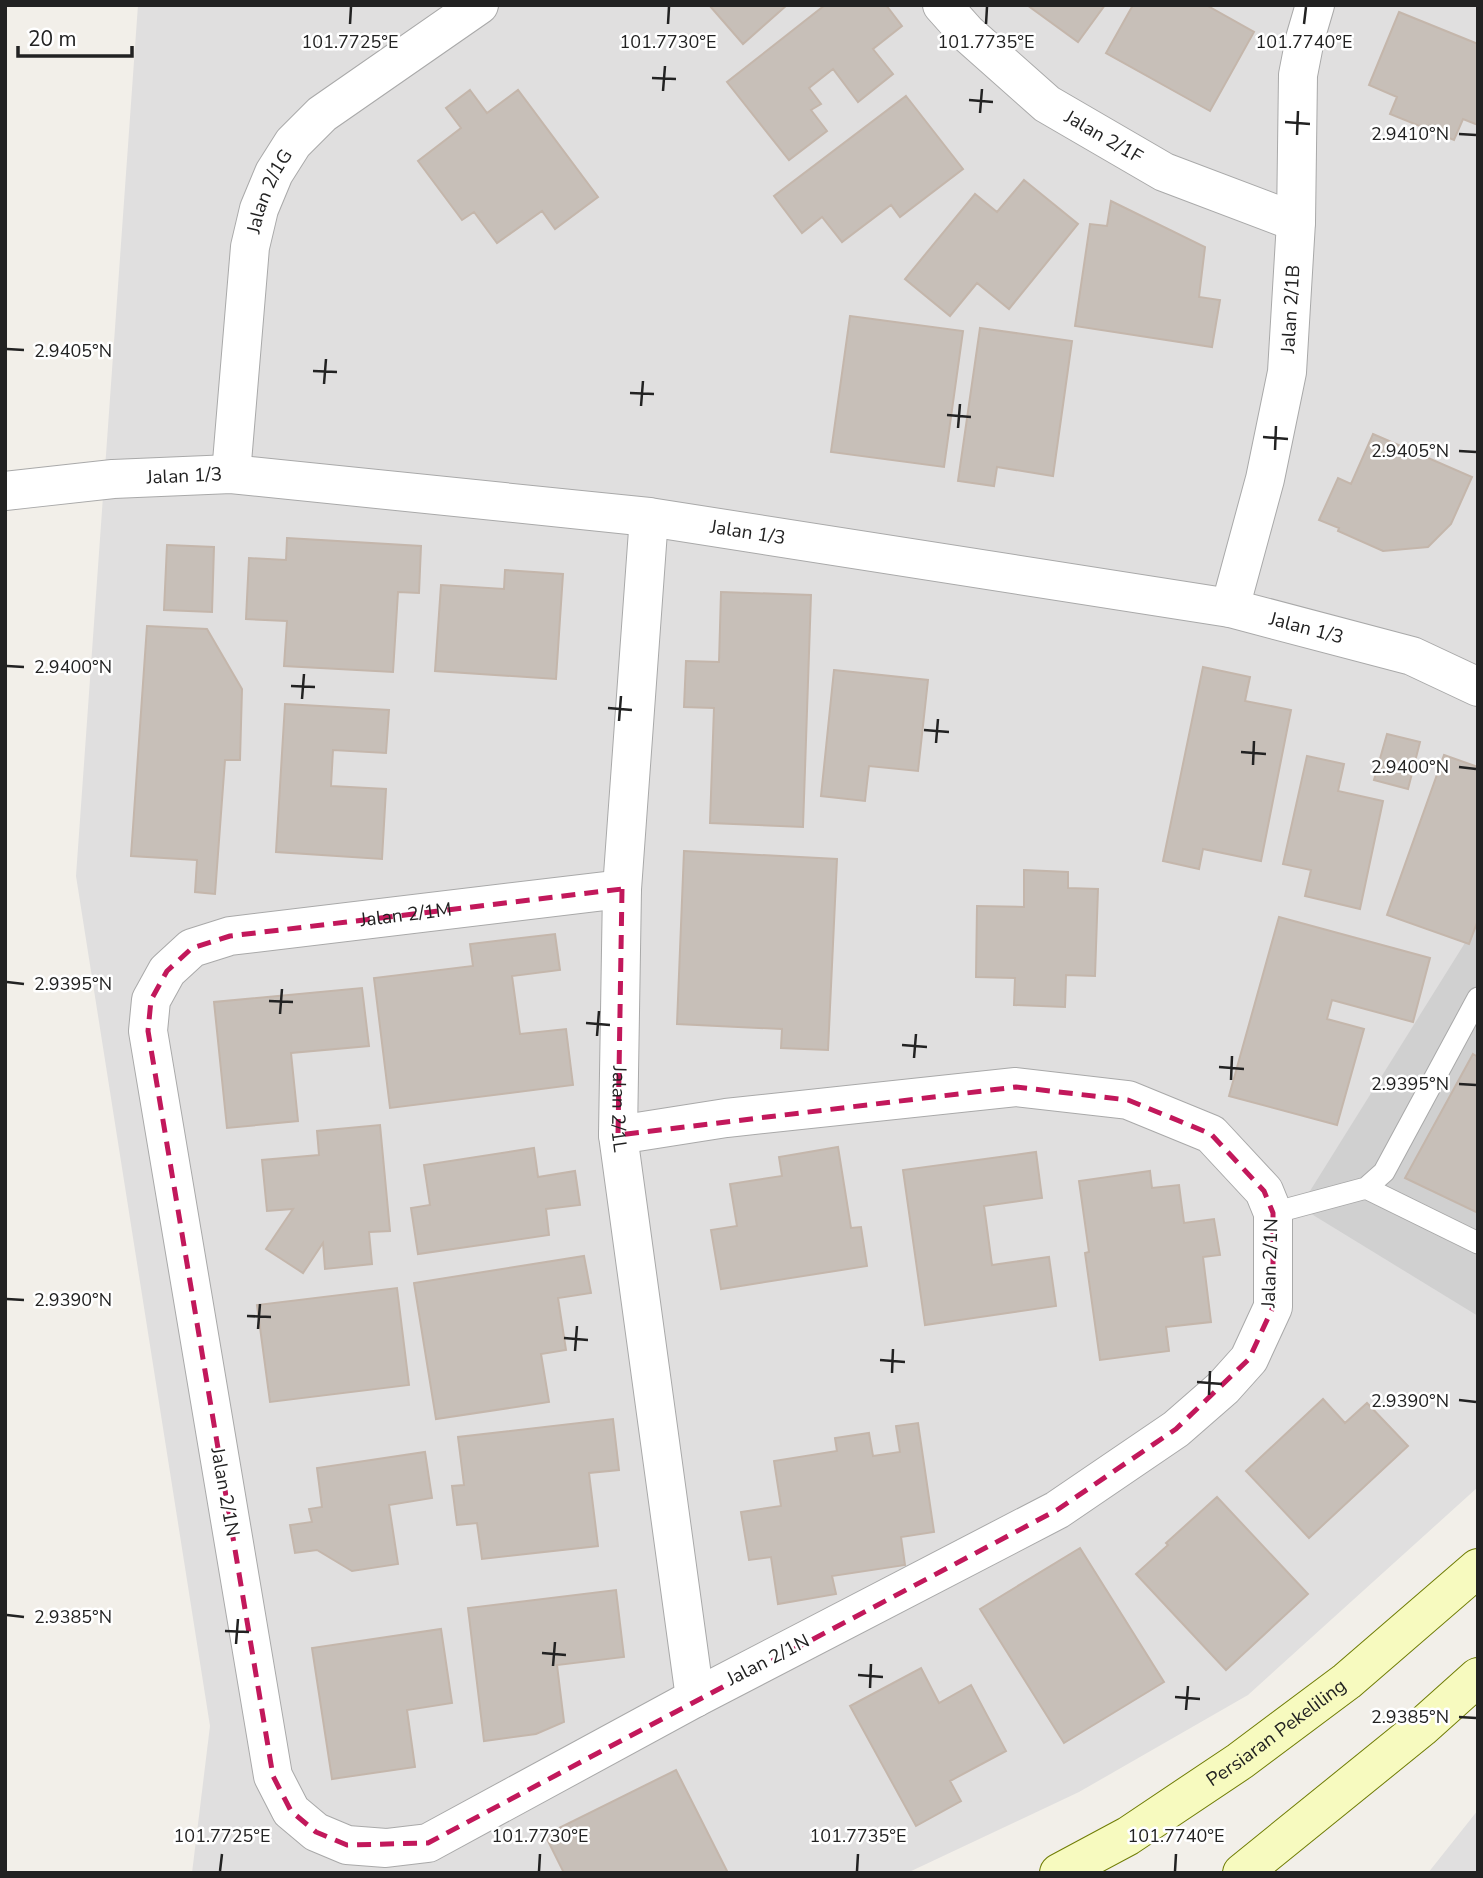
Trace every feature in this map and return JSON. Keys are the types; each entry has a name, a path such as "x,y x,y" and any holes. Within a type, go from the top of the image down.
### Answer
{"main road":[{"name":"Persiaran Pekeliling","path":"1059,1873 1128,1836 1240,1761 1347,1681 1478,1568"},
{"path":"1242,1873 1421,1728 1478,1677"}],"street":[{"name":"Jalan 2/1G","path":"231,474 250,247 259,209 274,173 293,143 322,114 479,5"},
{"name":"Jalan 2/1F","path":"942,5 967,33 1047,104 1164,172 1296,222"},
{"name":"Jalan 2/1B","path":"1230,608 1265,479 1287,372 1296,222 1298,75 1315,5"},
{"name":"Jalan 1/3","path":"5,491 113,480 231,474 649,517 1230,608 1412,656 1478,687"},
{"name":"Jalan 2/1L","path":"649,517 622,889 618,1135 695,1698"},
{"name":"Jalan 2/1M","path":"192,948 230,936 622,889"},
{"name":"Jalan 2/1N","path":"192,948 167,971 152,1000 148,1031 273,1776 291,1811 316,1832 347,1845 386,1848 428,1843 695,1698 1057,1510 1176,1429 1223,1388 1249,1359 1273,1307 1273,1213 1264,1191 1211,1134 1128,1100 1016,1087 726,1118 618,1135"}],"lane":[{"path":"1273,1213 1366,1188 1384,1172 1478,998"},
{"path":"1366,1188 1478,1244"}],"highlighted area":[{"path":"622,889 618,1135 1016,1087 1128,1100 1211,1134 1264,1191 1273,1213 1273,1307 1249,1359 1176,1429 1057,1510 428,1843 347,1845 316,1832 291,1811 273,1776 148,1031 151,1000 167,971 192,948 230,936"}],"shaded area":[{"path":"138,5 1478,5 1478,1487 1248,1695 1079,1792 907,1873 192,1873 210,1726 76,876"},
{"path":"1478,922 1478,1316 1300,1207"},
{"path":"1478,1810 1478,1873 1428,1873"}],"building":[{"path":"709,5 787,5 743,44"},
{"path":"825,5 886,5 902,26 873,49 893,74 858,102 833,69 809,88 821,104 811,110 827,131 789,160 727,82"},
{"path":"1027,5 1105,5 1078,42"},
{"path":"1133,5 1206,5 1254,32 1210,111 1106,53"},
{"path":"1399,12 1478,44 1478,125 1463,119 1454,140 1390,114 1397,97 1369,85"},
{"path":"470,90 487,113 518,90 598,197 555,229 542,211 497,243 474,212 462,220 418,161 461,128 446,108"},
{"path":"906,96 963,169 900,217 891,205 842,242 822,217 802,233 774,196"},
{"path":"1024,180 1078,224 1009,309 977,283 950,316 905,279 975,194 997,212"},
{"path":"1111,201 1205,247 1199,297 1220,300 1212,347 1075,326 1090,224 1107,226"},
{"path":"850,316 963,331 944,467 831,452"},
{"path":"980,328 1072,341 1053,476 997,467 994,486 958,481"},
{"path":"1373,434 1472,477 1451,524 1428,547 1383,551 1319,520 1338,478 1351,484"},
{"path":"287,538 421,546 419,593 398,592 393,672 284,666 287,621 246,619 249,558 286,560"},
{"path":"167,545 214,547 212,612 164,610"},
{"path":"505,570 563,574 556,679 435,671 441,585 504,589"},
{"path":"721,592 811,595 803,827 710,823 714,708 684,707 686,661 719,662"},
{"path":"147,626 207,629 242,689 240,760 225,760 215,894 195,892 197,860 131,856"},
{"path":"1203,667 1250,677 1245,701 1291,710 1261,861 1203,849 1199,869 1163,861"},
{"path":"834,670 928,680 918,771 869,766 865,801 821,796"},
{"path":"285,704 389,710 386,753 333,750 331,786 386,789 382,859 276,852"},
{"path":"1387,734 1420,742 1408,789 1374,780"},
{"path":"1444,755 1478,767 1478,920 1469,944 1387,915"},
{"path":"1307,756 1344,764 1338,791 1383,801 1360,909 1305,896 1311,870 1283,864"},
{"path":"684,851 837,859 828,1050 781,1048 782,1029 677,1024"},
{"path":"1024,870 1068,872 1068,888 1098,889 1095,976 1066,975 1065,1007 1014,1005 1015,978 976,977 977,906 1024,907"},
{"path":"1279,917 1430,958 1413,1022 1332,1000 1327,1019 1364,1029 1337,1125 1229,1096"},
{"path":"555,934 560,970 512,976 520,1034 566,1029 573,1085 390,1108 374,978 473,966 470,944"},
{"path":"362,988 369,1046 291,1053 298,1121 227,1128 214,1002"},
{"path":"1473,1054 1478,1057 1478,1213 1405,1178"},
{"path":"380,1125 390,1231 369,1232 372,1264 325,1269 323,1243 303,1273 266,1249 293,1209 267,1211 262,1160 319,1155 317,1131"},
{"path":"838,1147 851,1228 861,1227 867,1266 721,1289 711,1230 737,1226 730,1184 782,1176 779,1157"},
{"path":"534,1148 538,1177 575,1171 580,1205 546,1209 549,1235 418,1254 411,1208 430,1205 424,1165"},
{"path":"1036,1152 1042,1198 984,1206 992,1265 1049,1257 1056,1306 925,1325 903,1170"},
{"path":"1150,1171 1152,1188 1179,1185 1184,1223 1214,1219 1220,1255 1203,1257 1211,1322 1166,1327 1169,1351 1100,1360 1085,1253 1089,1252 1079,1181"},
{"path":"584,1256 591,1293 558,1298 566,1350 541,1354 549,1402 436,1419 414,1283"},
{"path":"397,1288 409,1385 270,1402 257,1305"},
{"path":"1323,1399 1345,1423 1367,1403 1408,1446 1309,1538 1246,1471"},
{"path":"613,1419 619,1470 589,1473 598,1546 482,1559 477,1523 457,1525 452,1486 464,1485 458,1437"},
{"path":"918,1423 934,1532 901,1537 905,1565 832,1576 836,1594 778,1604 771,1557 749,1560 741,1512 781,1506 774,1461 837,1451 835,1438 869,1433 873,1456 900,1452 896,1426"},
{"path":"425,1452 432,1498 389,1505 398,1564 352,1571 317,1550 295,1553 290,1525 312,1522 309,1509 322,1507 317,1468"},
{"path":"1217,1497 1308,1594 1226,1670 1136,1574"},
{"path":"1080,1548 1164,1682 1064,1743 980,1609"},
{"path":"616,1590 624,1657 557,1665 564,1722 536,1734 484,1741 468,1608"},
{"path":"441,1629 452,1703 407,1710 415,1767 332,1779 312,1648"},
{"path":"921,1668 939,1703 971,1685 1006,1751 950,1781 961,1801 916,1826 850,1706"},
{"path":"676,1770 728,1873 564,1873 545,1835"}]}
